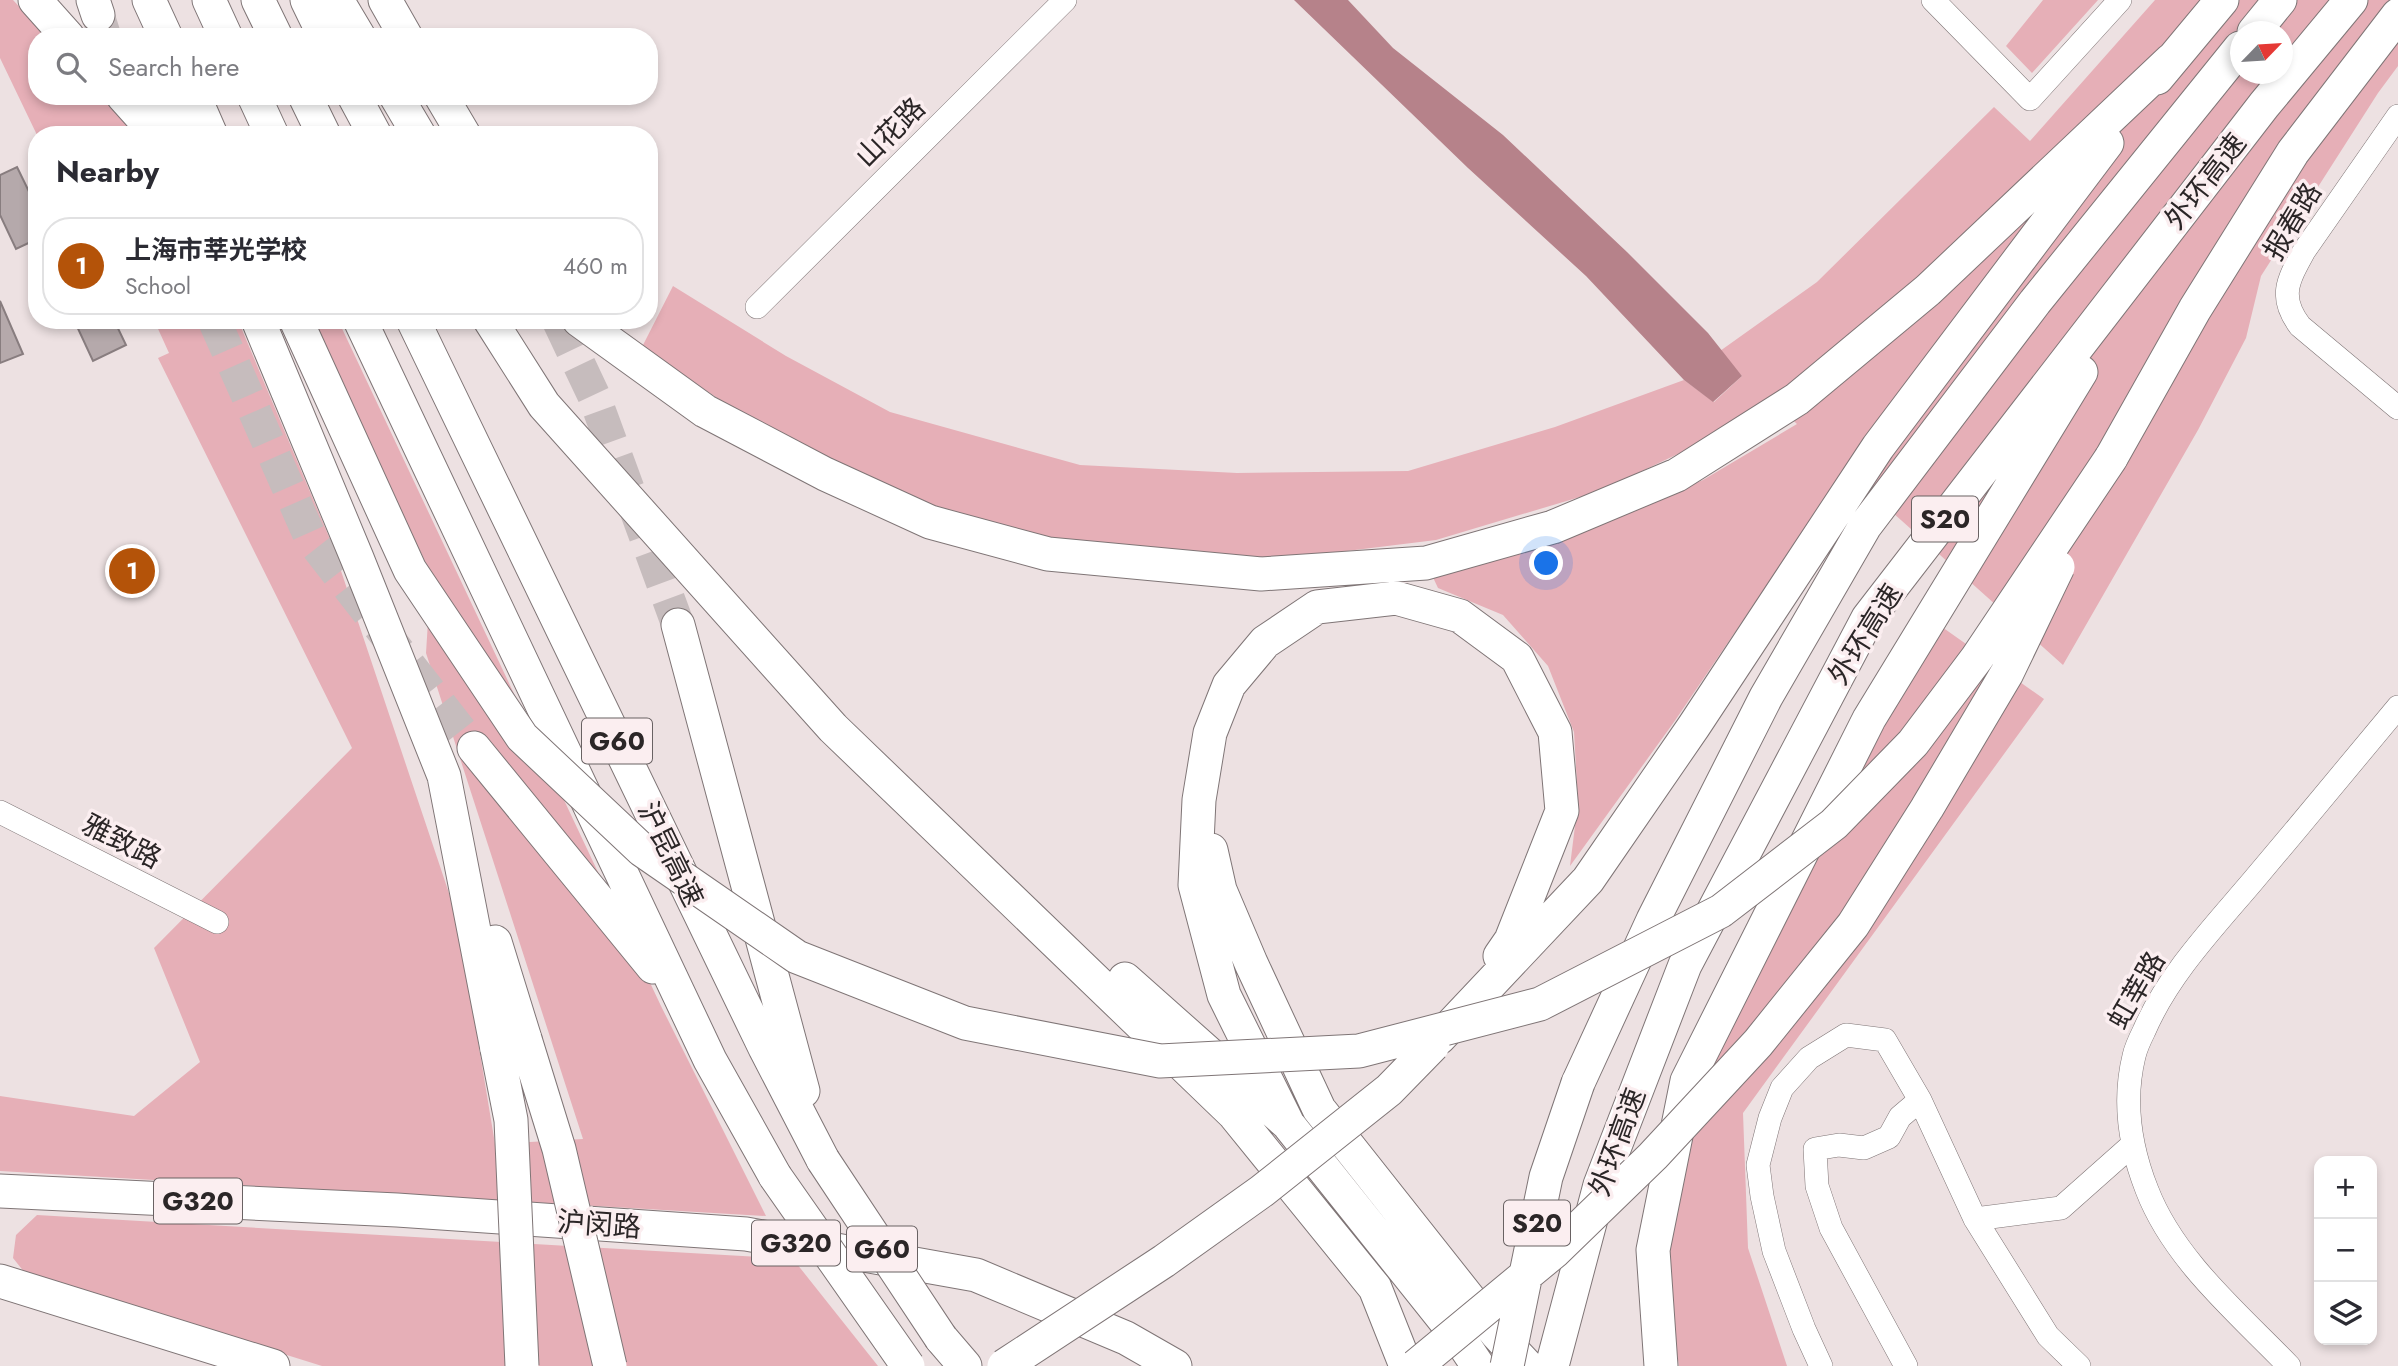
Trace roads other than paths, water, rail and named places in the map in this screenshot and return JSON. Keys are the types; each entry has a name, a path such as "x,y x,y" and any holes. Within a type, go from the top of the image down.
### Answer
{"highway":[{"path":"34,0 60,28"},
{"path":"132,0 140,28"},
{"path":"149,0 162,28"},
{"path":"209,0 222,28"},
{"path":"258,0 272,28"},
{"path":"307,0 321,28"},
{"path":"337,0 354,28"},
{"path":"385,0 401,28"},
{"path":"1004,1366 1164,1261 1262,1191 1389,1090 1588,880 1694,726 1878,447 2171,60 2222,0"},
{"path":"2263,21 2280,0"},
{"name":"外环高速","path":"1552,1366 1600,1185 1685,965 1868,618 2263,105 2351,0"},
{"path":"1416,1366 1555,1251 1653,1156 1758,1043 1853,925 1927,808 2007,673 2111,458 2195,309 2293,152 2398,15"},
{"path":"591,329 705,411 825,474 930,522 1048,554 1262,574 1426,562 1553,527 1676,475 1797,399 1928,290 2171,60"},
{"name":"外环高速","path":"1507,1366 1546,1177 1578,1083 1653,920 1766,697 1865,526 2035,302 2230,62"},
{"path":"131,105 150,126"},
{"path":"176,105 197,121"},
{"path":"258,105 268,126"},
{"path":"309,105 320,126"},
{"path":"359,105 370,126"},
{"path":"401,105 414,126"},
{"path":"446,105 459,126"},
{"path":"1661,1366 1653,1250 1687,1081 1869,719 2097,347 2263,105"},
{"path":"262,329 444,776 511,1044 559,1149 610,1366"},
{"path":"300,329 410,570 522,737 642,850 797,957 965,1023 1160,1060 1359,1051 1540,1004 1721,911 1834,824 1913,743 1977,658 2111,458"},
{"name":"沪昆高速","path":"364,329 710,1060 775,1176 908,1366"},
{"name":"沪昆高速","path":"417,329 765,1048 823,1160 941,1338 965,1366"},
{"path":"496,329 544,405 833,729 1234,1114 1375,1287 1406,1366"},
{"path":"1288,1124 1224,995 1195,885 1199,800 1210,733 1229,685 1265,642 1317,607 1396,598 1460,616 1517,658 1555,732 1563,811 1511,940 1433,1045"},
{"path":"678,625 823,1160"},
{"path":"833,729 1065,926 1288,1124 1462,1342 1478,1366"},
{"path":"474,748 685,1007"},
{"path":"1199,800 1220,890 1319,1109 1497,1334 1527,1366"},
{"path":"511,1044 522,1366"},
{"name":"沪闵路","path":"0,1191 397,1210 746,1234 976,1275 1126,1338 1175,1366"},
{"path":"0,1281 273,1366"}],"street":[{"name":"山花路","path":"757,307 1065,0"},
{"path":"1933,0 2029,100 2120,0"},
{"name":"报春路","path":"2398,116 2304,251 2291,274 2287,300 2291,314 2300,326 2398,408"},
{"name":"虹莘路","path":"2289,1366 2201,1275 2170,1234 2147,1192 2132,1145 2128,1100 2134,1054 2151,1015 2175,977 2398,707"},
{"name":"雅致路","path":"0,812 217,922"},
{"path":"1821,1366 1774,1251 1758,1165 1770,1118 1782,1088 1809,1058 1846,1035 1885,1040 1920,1100 1975,1219 2048,1336 2079,1366"},
{"path":"1906,1366 1832,1228 1817,1186 1815,1149 1839,1145 1864,1148 1889,1137 1900,1116 1920,1100"},
{"path":"1975,1219 2061,1208 2132,1145"}],"tunnel":[{"path":"98,15 102,28"},
{"path":"218,329 311,539 474,748"},
{"path":"562,329 594,396 678,625"}],"place":[{"name":"上海市莘光学校","path":"132,571"}]}
